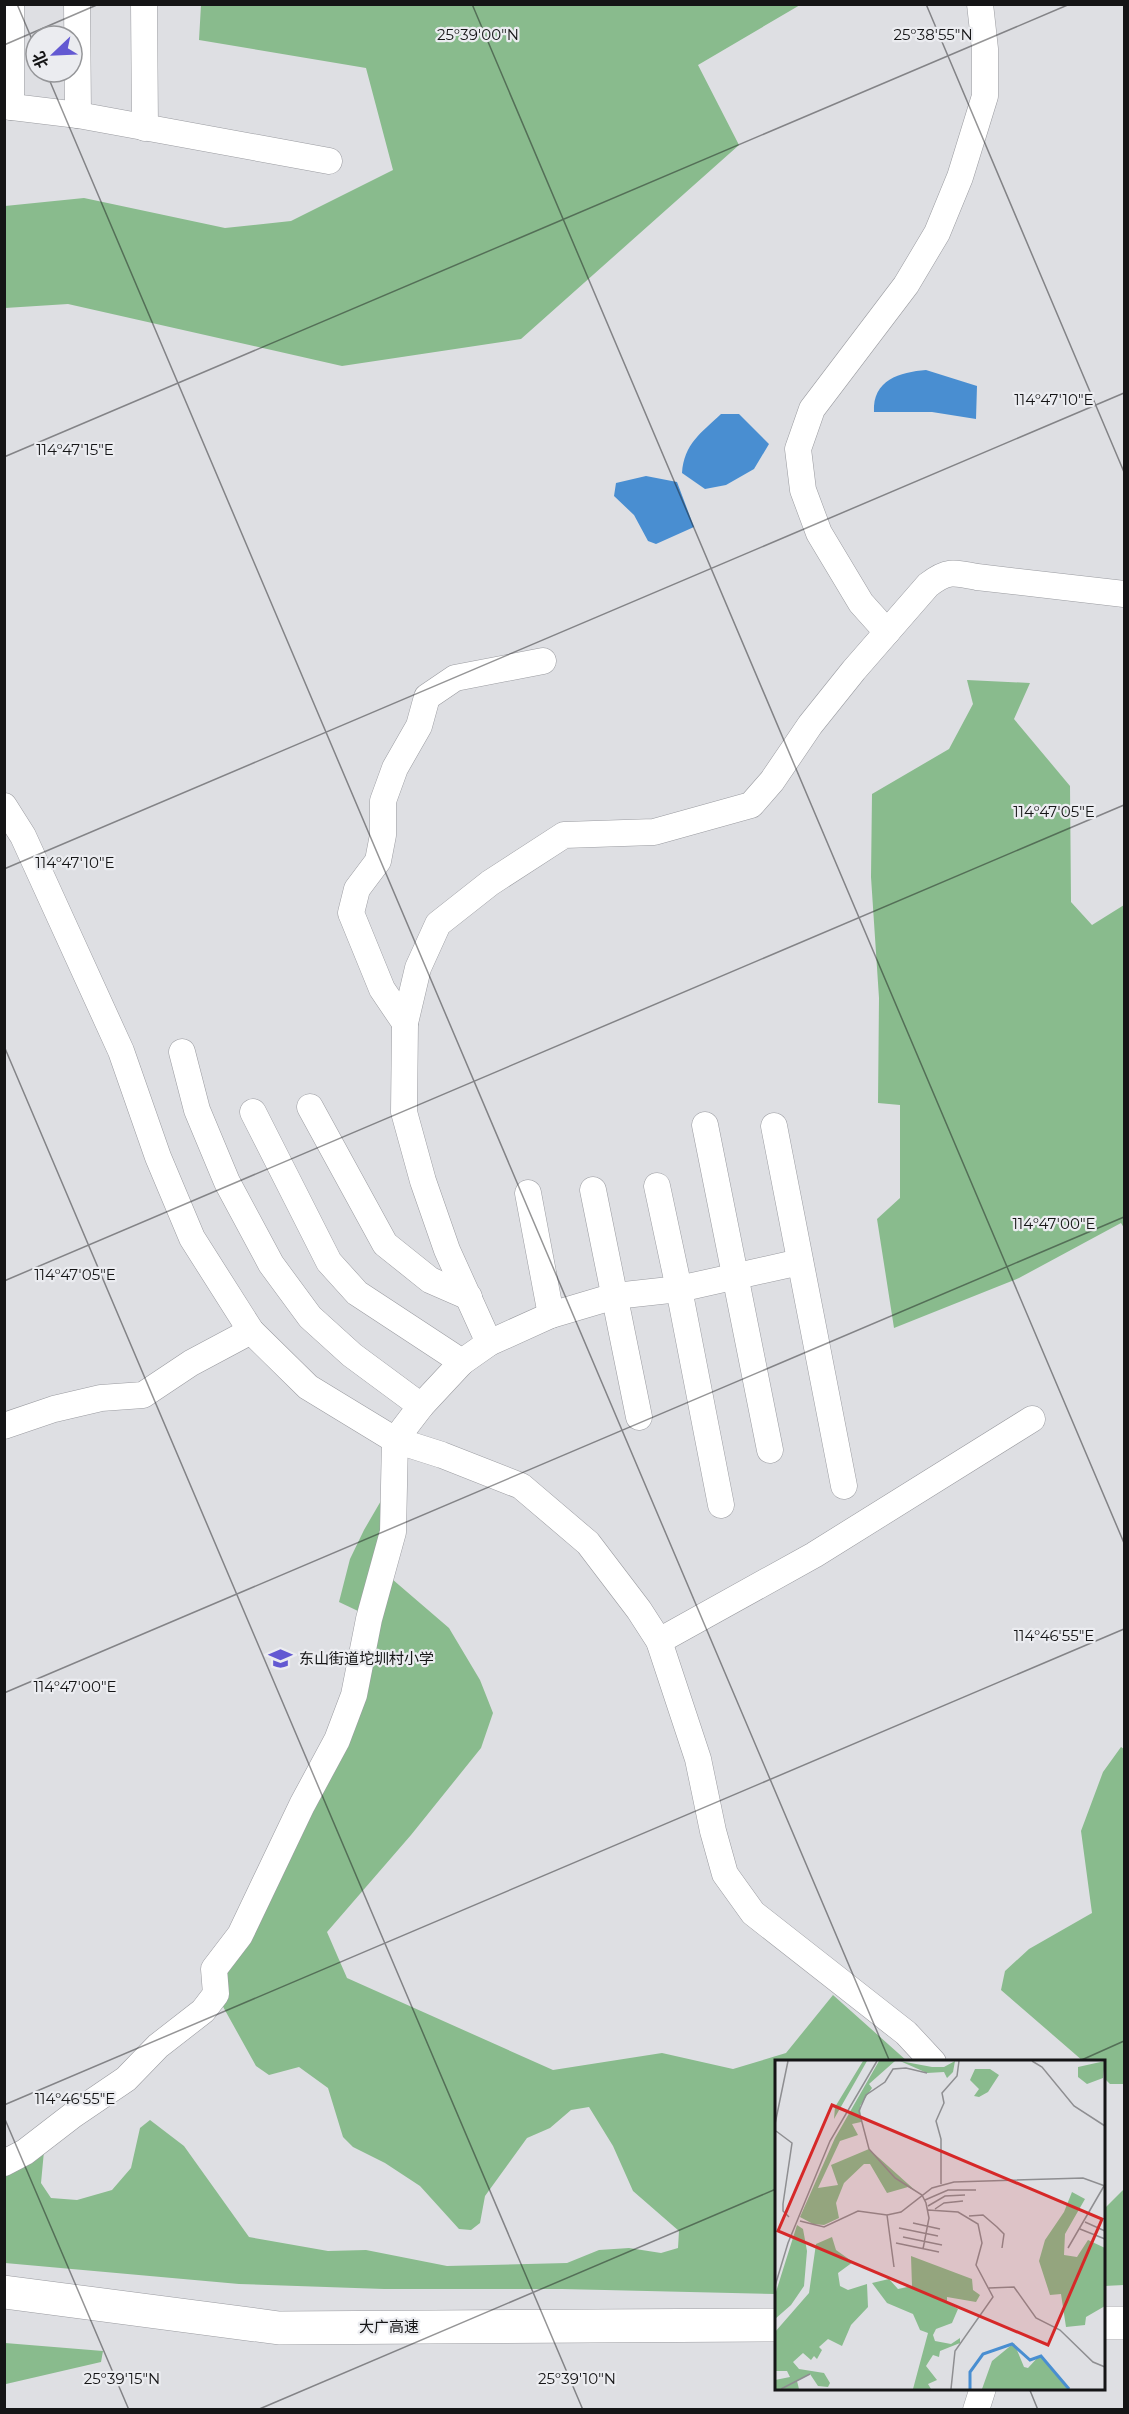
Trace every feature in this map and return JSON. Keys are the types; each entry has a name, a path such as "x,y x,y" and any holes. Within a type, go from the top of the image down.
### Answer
{"highway":[{"name":"大广高速","path":"4,2275 281,2309 775,2307"},
{"name":"大广高速","path":"4,2292 279,2328 775,2325"},
{"path":"1105,2305 1125,2305"},
{"path":"1105,2323 1125,2323"}],"street":[{"path":"11,4 8,106 78,115 329,161"},
{"path":"77,4 78,115"},
{"path":"144,4 146,128"},
{"path":"887,632 861,603 819,533 802,490 798,449 812,409 906,285 941,224 960,177 985,96 986,49 980,4"},
{"path":"489,1343 447,1250 404,1112 405,1023 418,968 438,924 490,883 564,835 654,832 751,805 772,781 810,725 928,585 942,574 957,572 977,577 1125,594"},
{"path":"405,1023 382,989 351,913 357,889 378,861 383,835 383,801 395,768 419,726 427,697 455,678 543,661"},
{"path":"4,806 23,836 121,1051 158,1157 192,1238 251,1331 308,1387 395,1440 442,1455 521,1486 588,1543 639,1610 659,1641 698,1759 713,1831 725,1874 753,1913 906,2033 932,2060"},
{"path":"182,1052 197,1110 227,1182 271,1264 310,1317 352,1355 421,1406"},
{"path":"310,1107 385,1244 430,1280 469,1297"},
{"path":"253,1112 329,1262 357,1293 462,1362"},
{"path":"705,1125 770,1450"},
{"path":"774,1126 844,1486"},
{"path":"657,1186 721,1505"},
{"path":"593,1190 639,1417"},
{"path":"528,1193 551,1315"},
{"path":"4,2163 25,2152 73,2115 126,2079 158,2046 203,2011 216,1994 214,1970 240,1935 302,1805 338,1740 354,1695 372,1610 393,1532 395,1440 421,1406 462,1362 489,1343 551,1315 615,1296 679,1289 800,1262"},
{"path":"4,1426 54,1409 101,1398 143,1395 191,1362 251,1331"},
{"path":"659,1641 814,1555 1032,1419"},
{"path":"976,2409 982,2390"}],"green space":[{"path":"201,4 800,5 698,65 739,145 521,339 342,366 68,304 5,308 5,206 84,198 225,228 291,221 393,170 366,68 199,40"},
{"path":"967,680 1030,683 1014,719 1070,786 1071,902 1092,925 1124,905 1124,1228 1121,1223 1019,1278 894,1328 877,1219 900,1198 900,1105 878,1103 879,998 871,877 872,794 949,749 973,704"},
{"path":"389,1487 392,1579 449,1628 480,1680 493,1713 481,1748 411,1835 327,1932 347,1978 553,2070 662,2053 733,2069 786,2053 833,1995 906,2060 775,2060 775,2294 562,2289 384,2289 239,2284 5,2263 5,2163 44,2151 41,2183 51,2198 77,2200 112,2190 131,2168 140,2128 150,2120 184,2146 249,2237 328,2251 366,2250 447,2266 567,2263 599,2250 629,2248 661,2253 678,2248 679,2231 633,2191 613,2146 589,2107 571,2110 550,2128 527,2138 485,2196 480,2223 471,2230 459,2229 420,2186 385,2163 353,2147 343,2137 328,2088 299,2067 269,2075 256,2066 216,1994 337,1740 358,1611 339,1602 350,1559"},
{"path":"1121,1747 1124,1749 1124,2084 1110,2084 1105,2079 1105,2060 1082,2060 1001,1990 1005,1971 1029,1949 1092,1913 1081,1831 1103,1772"},
{"path":"1124,2189 1124,2285 1105,2286 1105,2208"},
{"path":"5,2343 103,2351 101,2362 6,2384"}],"water":[{"path":"926,370 977,386 976,419 932,412 874,412 878,392 889,380 907,373"},
{"path":"721,414 739,414 769,444 754,469 726,485 705,489 682,473 683,463 686,454 700,433"},
{"path":"646,476 677,482 694,527 656,544 648,541 634,515 614,496 616,483"}],"place":[{"name":"东山街道坨圳村小学","path":"281,1659"}]}
